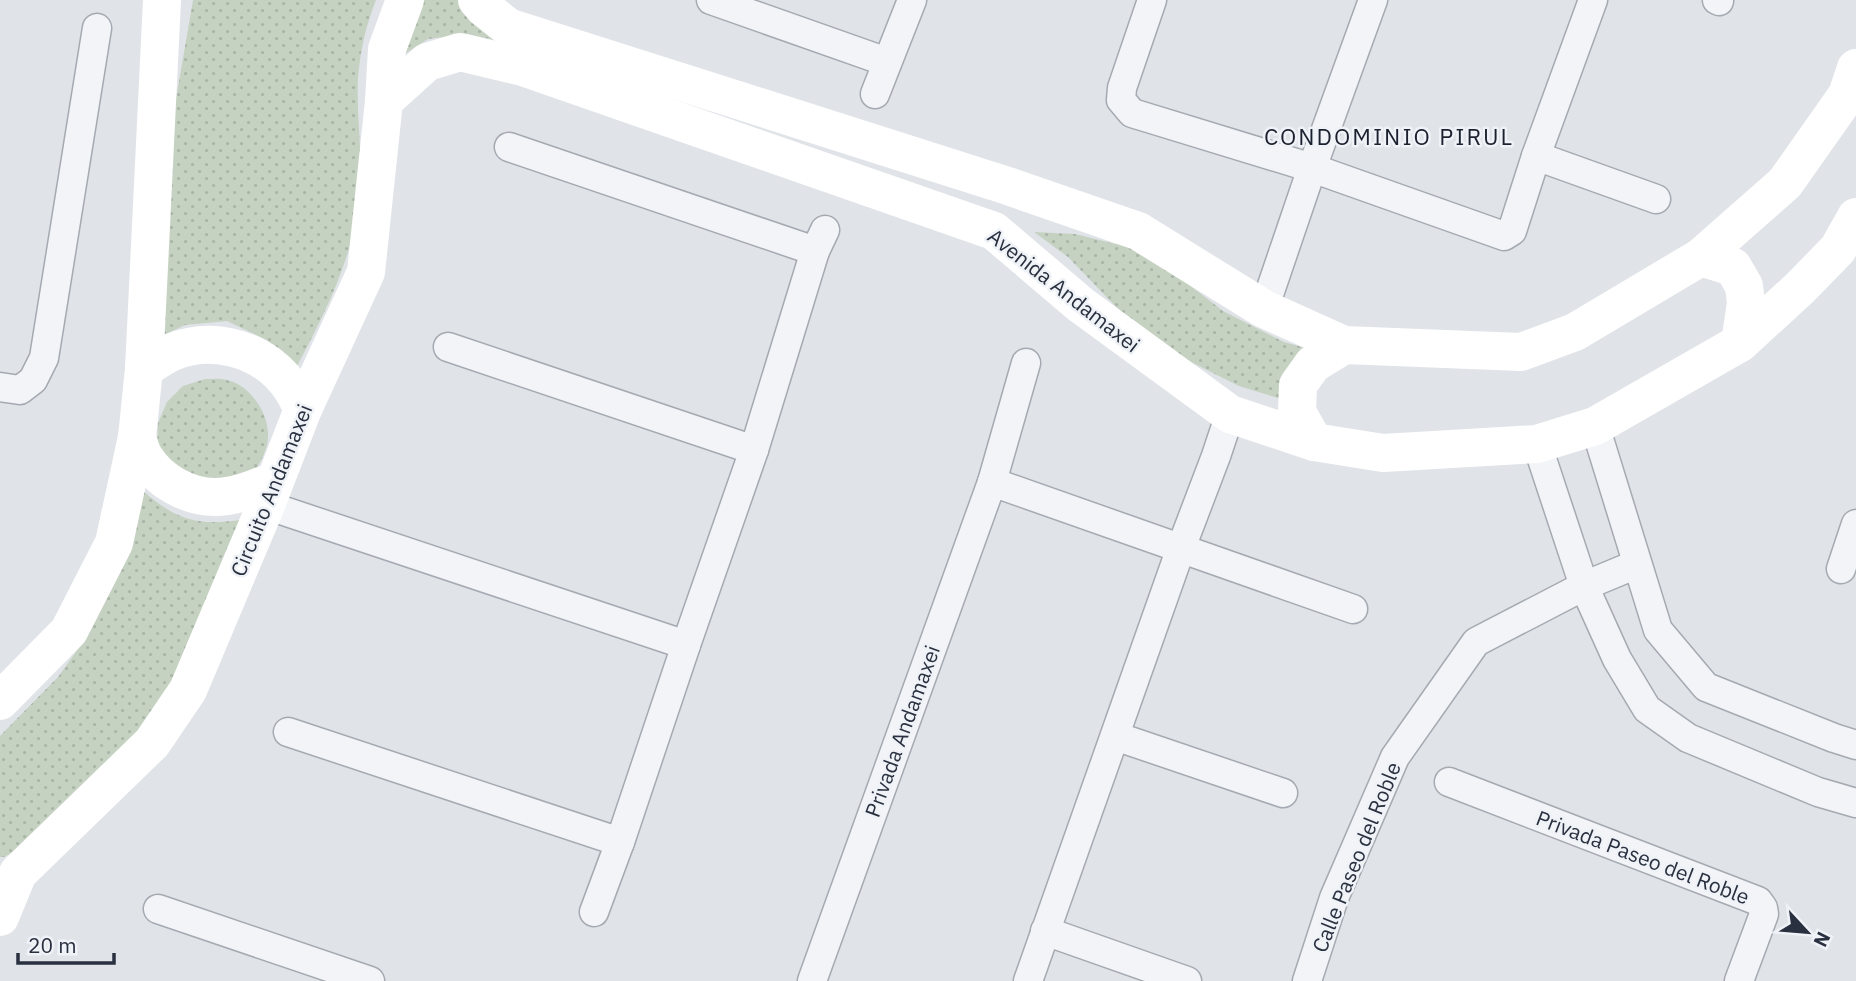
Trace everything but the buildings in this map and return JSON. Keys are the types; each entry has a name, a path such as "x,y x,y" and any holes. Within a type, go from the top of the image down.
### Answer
{"street":[{"name":"Circuito Andamaxei","path":"0,917 9,875 152,743 174,712 188,690 276,500 303,409 366,272 387,49 405,0"},
{"path":"477,0 508,27 1138,230 1264,309 1344,345 1521,352 1575,332 1701,257 1785,183 1847,95 1856,68"},
{"path":"711,0 887,62"},
{"path":"875,94 912,0"},
{"path":"1152,0 1122,88 1121,100 1132,113 1312,169 1504,236 1512,231 1592,0"},
{"path":"1264,309 1373,0"},
{"path":"0,701 69,631 114,544 137,437 144,369 160,1"},
{"path":"0,387 20,390 33,380 44,358 97,28"},
{"name":"Avenida Andamaxei","path":"384,101 427,62 460,52 523,67 994,231 1081,305 1230,414 1314,442 1382,453 1537,444 1595,426 1740,343 1838,249 1856,217"},
{"path":"509,147 820,240 754,450 594,912"},
{"path":"1536,156 1656,199"},
{"path":"994,231 1008,186"},
{"path":"1701,257 1733,267 1744,286 1746,303 1740,343"},
{"path":"144,369 171,352 202,345 234,347 263,359 287,381 303,409"},
{"path":"1314,442 1297,412 1298,385 1313,364 1344,345"},
{"path":"448,347 754,450"},
{"name":"Privada Andamaxei","path":"812,981 992,482 1027,363"},
{"path":"1028,981 1230,414"},
{"path":"1595,426 1658,630 1706,687 1834,738 1856,744"},
{"path":"137,437 144,457 162,478 187,492 215,497 243,492 276,500 686,645"},
{"path":"1537,444 1584,586 1617,659 1647,709 1688,738 1818,792 1856,803"},
{"path":"992,482 1353,608"},
{"path":"1841,569 1856,524"},
{"name":"Calle Paseo del Roble","path":"1307,981 1335,898 1395,757 1476,642 1584,586 1637,564"},
{"path":"288,732 620,842"},
{"path":"1115,736 1283,793"},
{"name":"Privada Paseo del Roble","path":"1449,782 1758,901 1763,908 1763,914 1739,981"},
{"path":"158,909 370,981"},
{"path":"1045,931 1187,981"}],"green space":[{"path":"193,0 376,0 364,38 358,78 361,170 355,223 335,288 295,370 267,340 227,321 185,325 160,337 154,227"},
{"path":"421,0 461,0 502,42 468,34 428,39 403,55"},
{"path":"1034,232 1075,234 1136,249 1179,277 1223,311 1284,342 1320,352 1291,402 1239,386 1183,358 1121,312 1068,257"},
{"path":"205,379 227,380 243,387 260,407 267,424 268,439 254,473 198,489 157,446 158,423 167,402 183,386"},
{"path":"143,491 166,509 188,519 211,522 240,520 166,696 130,749 30,843 0,857 0,736 58,677 88,635 133,541"}],"district":[{"name":"CONDOMINIO PIRUL","path":"1389,136"}]}
